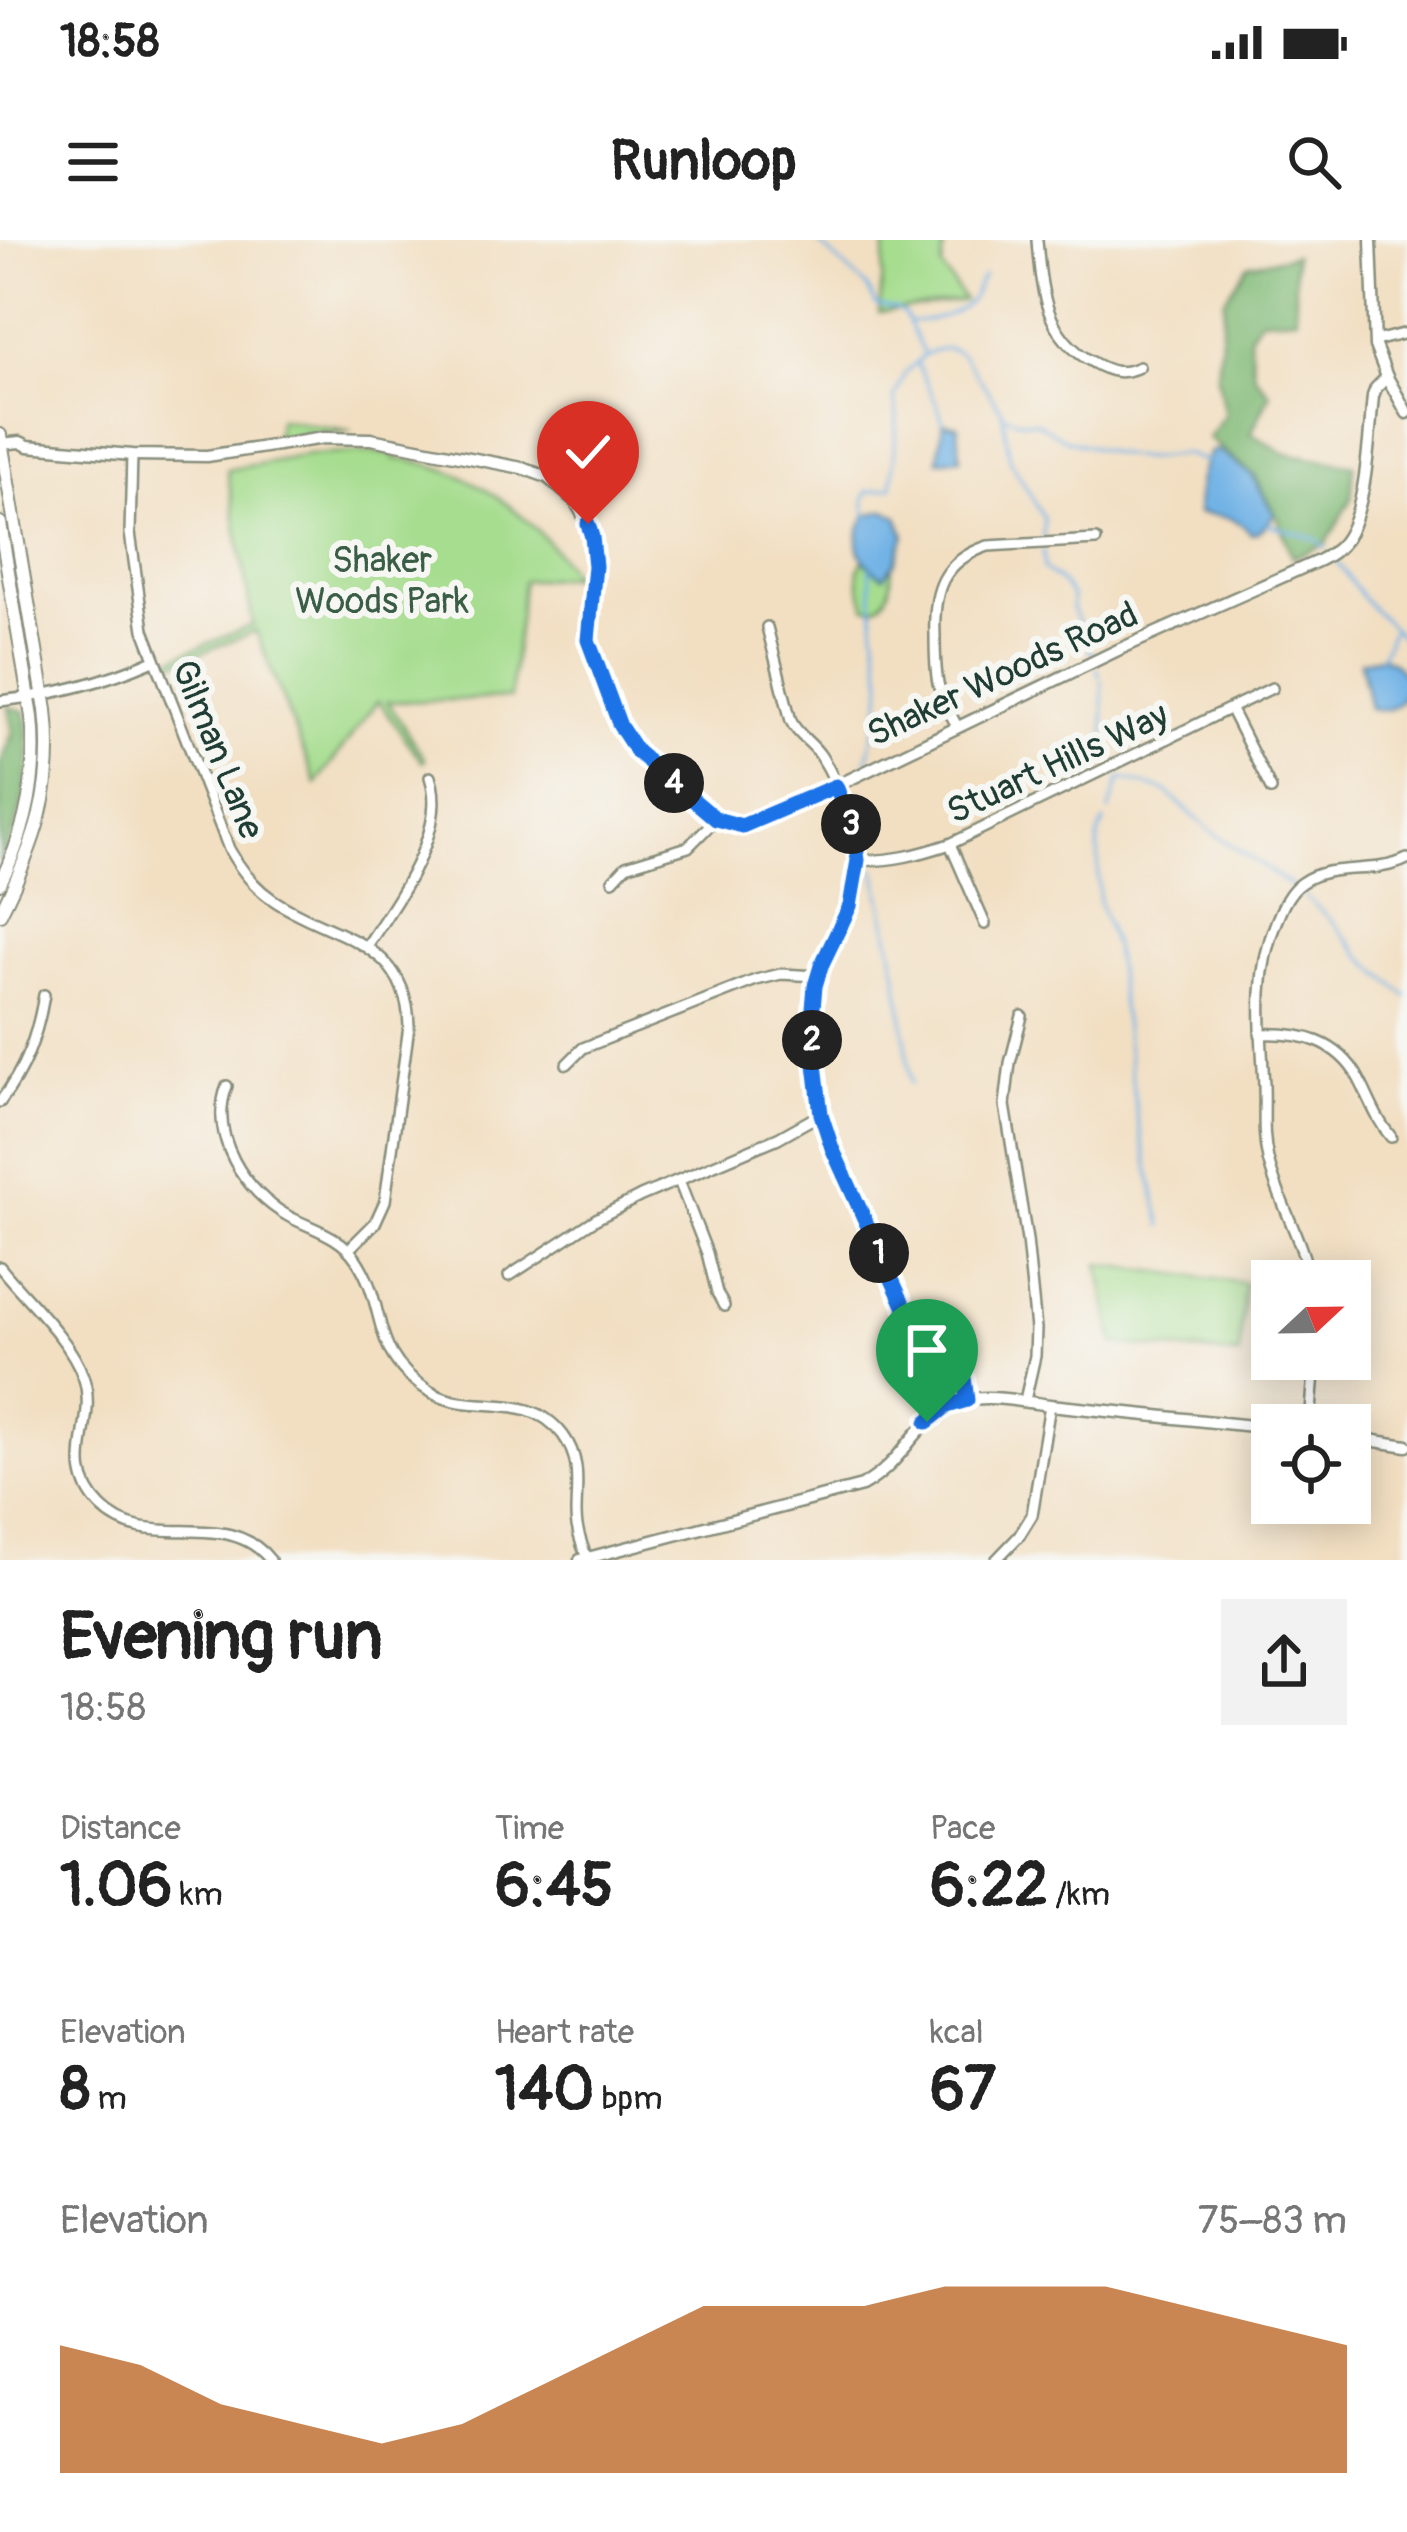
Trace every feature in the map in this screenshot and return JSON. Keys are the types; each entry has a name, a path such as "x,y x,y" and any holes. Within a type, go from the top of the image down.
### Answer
{"main road":[{"path":"0,441 36,696 30,801 0,883"},
{"path":"0,523 49,760 43,805 27,858 0,914"}],"street":[{"path":"1037,240 1041,292 1058,332 1072,349 1109,371 1126,373 1139,368"},
{"path":"1371,240 1375,341 1387,377 1407,413"},
{"path":"1375,341 1407,333"},
{"name":"Shaker Woods Road","path":"716,819 742,826 836,786 1338,549 1357,509 1368,459 1374,391 1387,377"},
{"path":"0,441 132,455 207,456 347,437 407,445 547,477 575,501 592,537 595,566 588,640 620,726 637,752 716,819 688,847 626,866 613,880"},
{"name":"Gilman Lane","path":"132,455 131,552 144,630 229,849 247,878 284,907 367,946 382,958 398,978 406,1000 409,1026 385,1201 375,1222 349,1250"},
{"path":"957,726 938,686 935,652 936,595 951,568 988,546 1096,540"},
{"path":"767,626 791,722 821,756 836,786 854,833 858,860 850,906 817,976 811,1031 821,1114 905,1308 957,1354 967,1400"},
{"path":"0,701 94,683 154,660"},
{"name":"Stuart Hills Way","path":"858,860 912,856 950,844 1272,688"},
{"path":"1231,710 1271,789"},
{"path":"367,946 420,854 435,802 430,777"},
{"path":"950,844 986,924"},
{"path":"1304,1260 1268,1161 1263,1126 1260,980 1267,944 1283,904 1298,885 1324,871 1373,868 1407,859"},
{"path":"567,1064 583,1048 756,980 781,974 817,976"},
{"path":"0,1102 34,1044 44,995"},
{"path":"1022,1016 1005,1105 1036,1330 1025,1400"},
{"path":"1260,1034 1301,1035 1341,1055 1391,1137"},
{"path":"227,1086 223,1126 247,1180 284,1214 332,1236 349,1250 366,1277 390,1352 414,1381 449,1400 521,1407 548,1420 563,1435 576,1462 577,1528 584,1559 862,1486 885,1471 937,1413 967,1400 1025,1400 1251,1426"},
{"path":"509,1276 640,1196 778,1138 821,1114"},
{"path":"679,1180 724,1306"},
{"path":"0,1267 74,1357 85,1379 88,1397 80,1466 87,1488 102,1508 139,1528 236,1535 270,1560"},
{"path":"997,1560 1032,1515 1050,1406"},
{"path":"1371,1440 1407,1446"}],"green space":[{"path":"886,240 944,240 942,267 964,300 879,313"},
{"path":"1294,255 1296,317 1260,319 1249,336 1254,374 1270,394 1251,433 1284,453 1354,465 1351,500 1326,544 1292,558 1278,518 1255,476 1208,438 1225,414 1217,376 1225,299 1248,265"},
{"name":"Shaker Woods Park","path":"279,419 352,431 275,441"},
{"name":"Shaker Woods Park","path":"307,455 395,455 395,459 422,463 473,482 540,533 573,576 523,581 510,698 388,702 422,762 377,702 316,784 256,631 167,666 165,661 253,625 227,470"},
{"path":"863,560 884,576 892,566 887,595 874,608 866,607 861,589"},
{"path":"8,707 25,711 28,770 21,809 0,863 0,765 13,732"},
{"path":"1099,1264 1245,1283 1239,1355 1114,1344"}],"water":[{"path":"943,423 958,426 960,458 938,461"},
{"path":"1217,450 1252,475 1274,514 1258,531 1251,534 1235,520 1198,513 1201,474 1210,452"},
{"path":"886,510 898,517 905,535 884,576 863,558 858,542 867,515"},
{"path":"1381,657 1407,677 1397,704 1385,710 1370,708 1360,661"}],"waterway":[{"path":"815,240 867,287 876,305 905,315 924,355 944,349 964,357 1002,411 1010,459 1044,519 1043,538"},
{"path":"911,322 942,317 963,307 984,276"},
{"path":"867,515 867,492 892,487 894,398 905,373 924,355"},
{"path":"917,364 943,423"},
{"path":"1006,416 1036,422 1067,440 1116,454 1143,459 1184,454 1208,462"},
{"path":"1268,524 1316,539 1326,549"},
{"path":"1043,551 1044,569 1072,597 1092,655"},
{"path":"1335,559 1364,600 1407,642"},
{"path":"867,762 882,679 870,568"},
{"path":"1381,657 1392,631"},
{"path":"1097,668 1100,676"},
{"path":"1102,681 1105,742 1112,760"},
{"path":"1121,778 1164,790 1211,831 1294,888"},
{"path":"1109,811 1120,780"},
{"path":"863,792 861,807 870,851"},
{"path":"835,820 842,816"},
{"path":"1104,822 1098,835 1099,901 1114,946 1137,1118 1162,1226"},
{"path":"875,869 897,974 911,1083"},
{"path":"1304,896 1407,996"}],"route":[{"path":"588,524 595,566 590,649 620,726 637,752 716,819 730,824 749,824 836,786 842,799 854,833 857,875 850,906 815,986 811,1031 821,1114 905,1308 920,1326 945,1340 964,1372 967,1400 947,1406 927,1422"}]}
